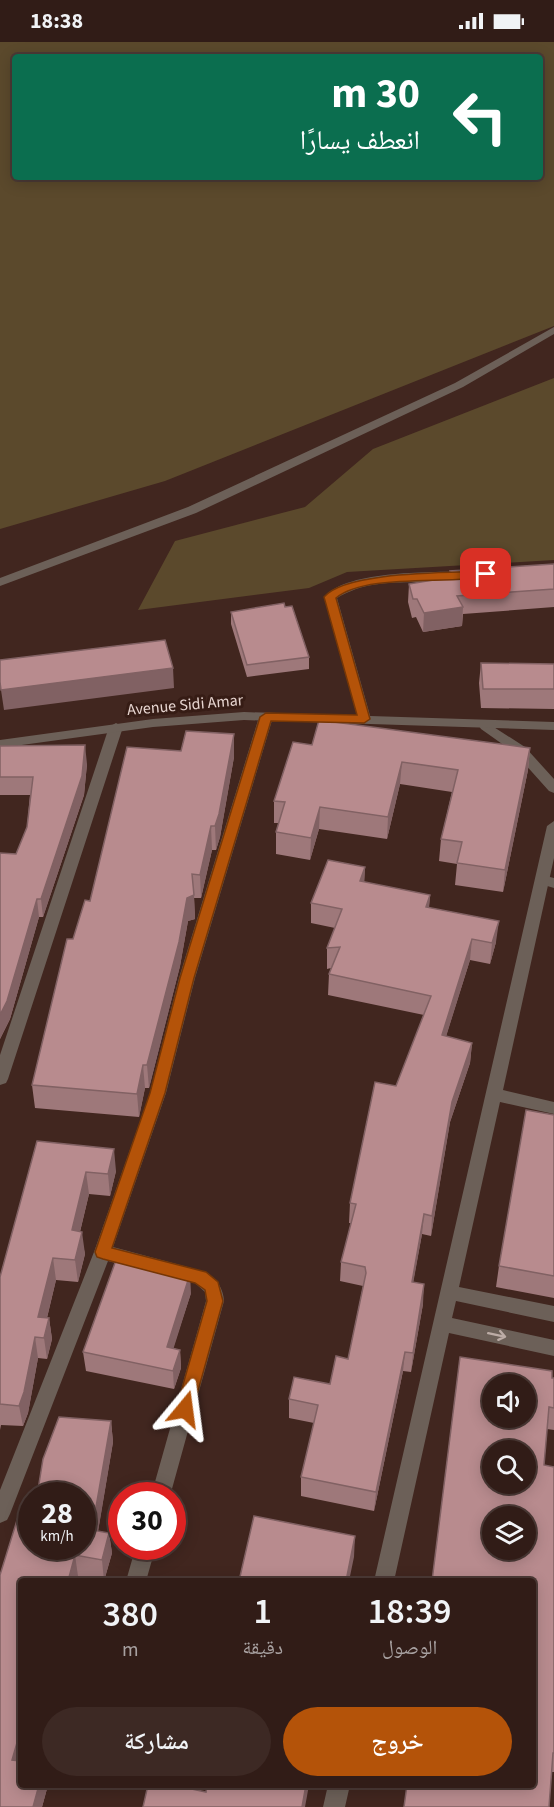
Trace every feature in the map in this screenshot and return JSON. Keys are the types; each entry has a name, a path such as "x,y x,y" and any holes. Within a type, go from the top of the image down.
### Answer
{"street":[{"path":"0,582 192,510 459,385 554,330"},
{"path":"364,719 330,597 340,589 374,582 486,574"},
{"path":"0,1514 103,1252 158,1093 187,978 266,717"},
{"name":"Avenue Sidi Amar","path":"0,744 116,727 266,717 364,719 486,726 554,726"},
{"path":"486,726 520,750 554,788"},
{"path":"0,1079 116,727"},
{"path":"385,1578 493,1094 548,882 554,826"},
{"path":"493,1094 554,1108"},
{"path":"103,1252 200,1277 207,1281 215,1294 215,1301 164,1482"},
{"path":"448,1292 554,1314"},
{"path":"441,1323 554,1348"},
{"path":"137,1578 142,1560"},
{"path":"334,1807 338,1788"}],"shaded area":[{"path":"0,42 554,42 554,326 165,481 0,529"},
{"path":"554,378 554,560 347,572 309,588 138,610 175,541 305,507 373,449"}],"building":[{"path":"554,564 554,589 457,596 463,607 424,613 417,599 413,599 409,584 452,577 450,571"},
{"path":"284,603 285,607 292,606 309,657 247,665 231,612"},
{"path":"165,640 173,668 1,690 0,660"},
{"path":"481,663 554,664 554,689 483,689"},
{"path":"319,720 530,748 505,870 457,863 462,842 441,839 458,770 402,762 388,817 320,807 311,838 276,832 285,802 274,801 293,742 312,745"},
{"path":"186,731 234,734 219,814 215,826 211,826 200,875 192,874 194,895 187,898 179,942 147,1065 143,1065 137,1094 32,1085 67,939 73,939 85,900 90,901 127,747 181,751"},
{"path":"85,745 82,776 41,899 37,899 7,1001 0,1015 0,853 16,854 27,827 33,777 0,777 0,746"},
{"path":"328,860 365,867 360,881 430,895 426,907 499,921 492,943 472,939 442,1035 472,1043 452,1102 432,1216 424,1214 412,1282 424,1284 413,1353 405,1352 376,1492 301,1477 318,1405 289,1399 294,1377 330,1384 336,1356 348,1359 366,1273 365,1267 341,1262 356,1204 350,1203 375,1082 396,1086 431,996 329,974 340,947 327,948 342,909 311,903"},
{"path":"526,1110 554,1115 554,1276 499,1266"},
{"path":"37,1141 114,1149 108,1174 86,1172 72,1230 82,1232 75,1260 53,1258 38,1317 49,1318 44,1338 35,1337 19,1406 0,1404 0,1277"},
{"path":"116,1260 190,1274 167,1347 180,1350 173,1371 83,1352"},
{"path":"460,1357 552,1371 552,1378 554,1378 554,1408 549,1407 544,1465 554,1467 554,1753 549,1807 404,1807 407,1788 536,1788 536,1578 432,1578"},
{"path":"59,1417 111,1421 96,1507 96,1482 39,1482 43,1459"},
{"path":"254,1516 355,1536 347,1578 240,1578"},
{"path":"18,1517 18,1560 74,1560 69,1578 18,1578 18,1739 12,1760 18,1761 18,1788 38,1788 33,1807 0,1807 0,1575"},
{"path":"96,1531 108,1533 102,1560 96,1559"},
{"path":"147,1788 187,1788 206,1792 207,1788 305,1788 302,1807 143,1807"}],"route":[{"path":"185,1409 215,1301 212,1287 200,1277 103,1252 158,1093 187,978 266,717 364,719 330,597 340,589 374,582 486,574"}]}
